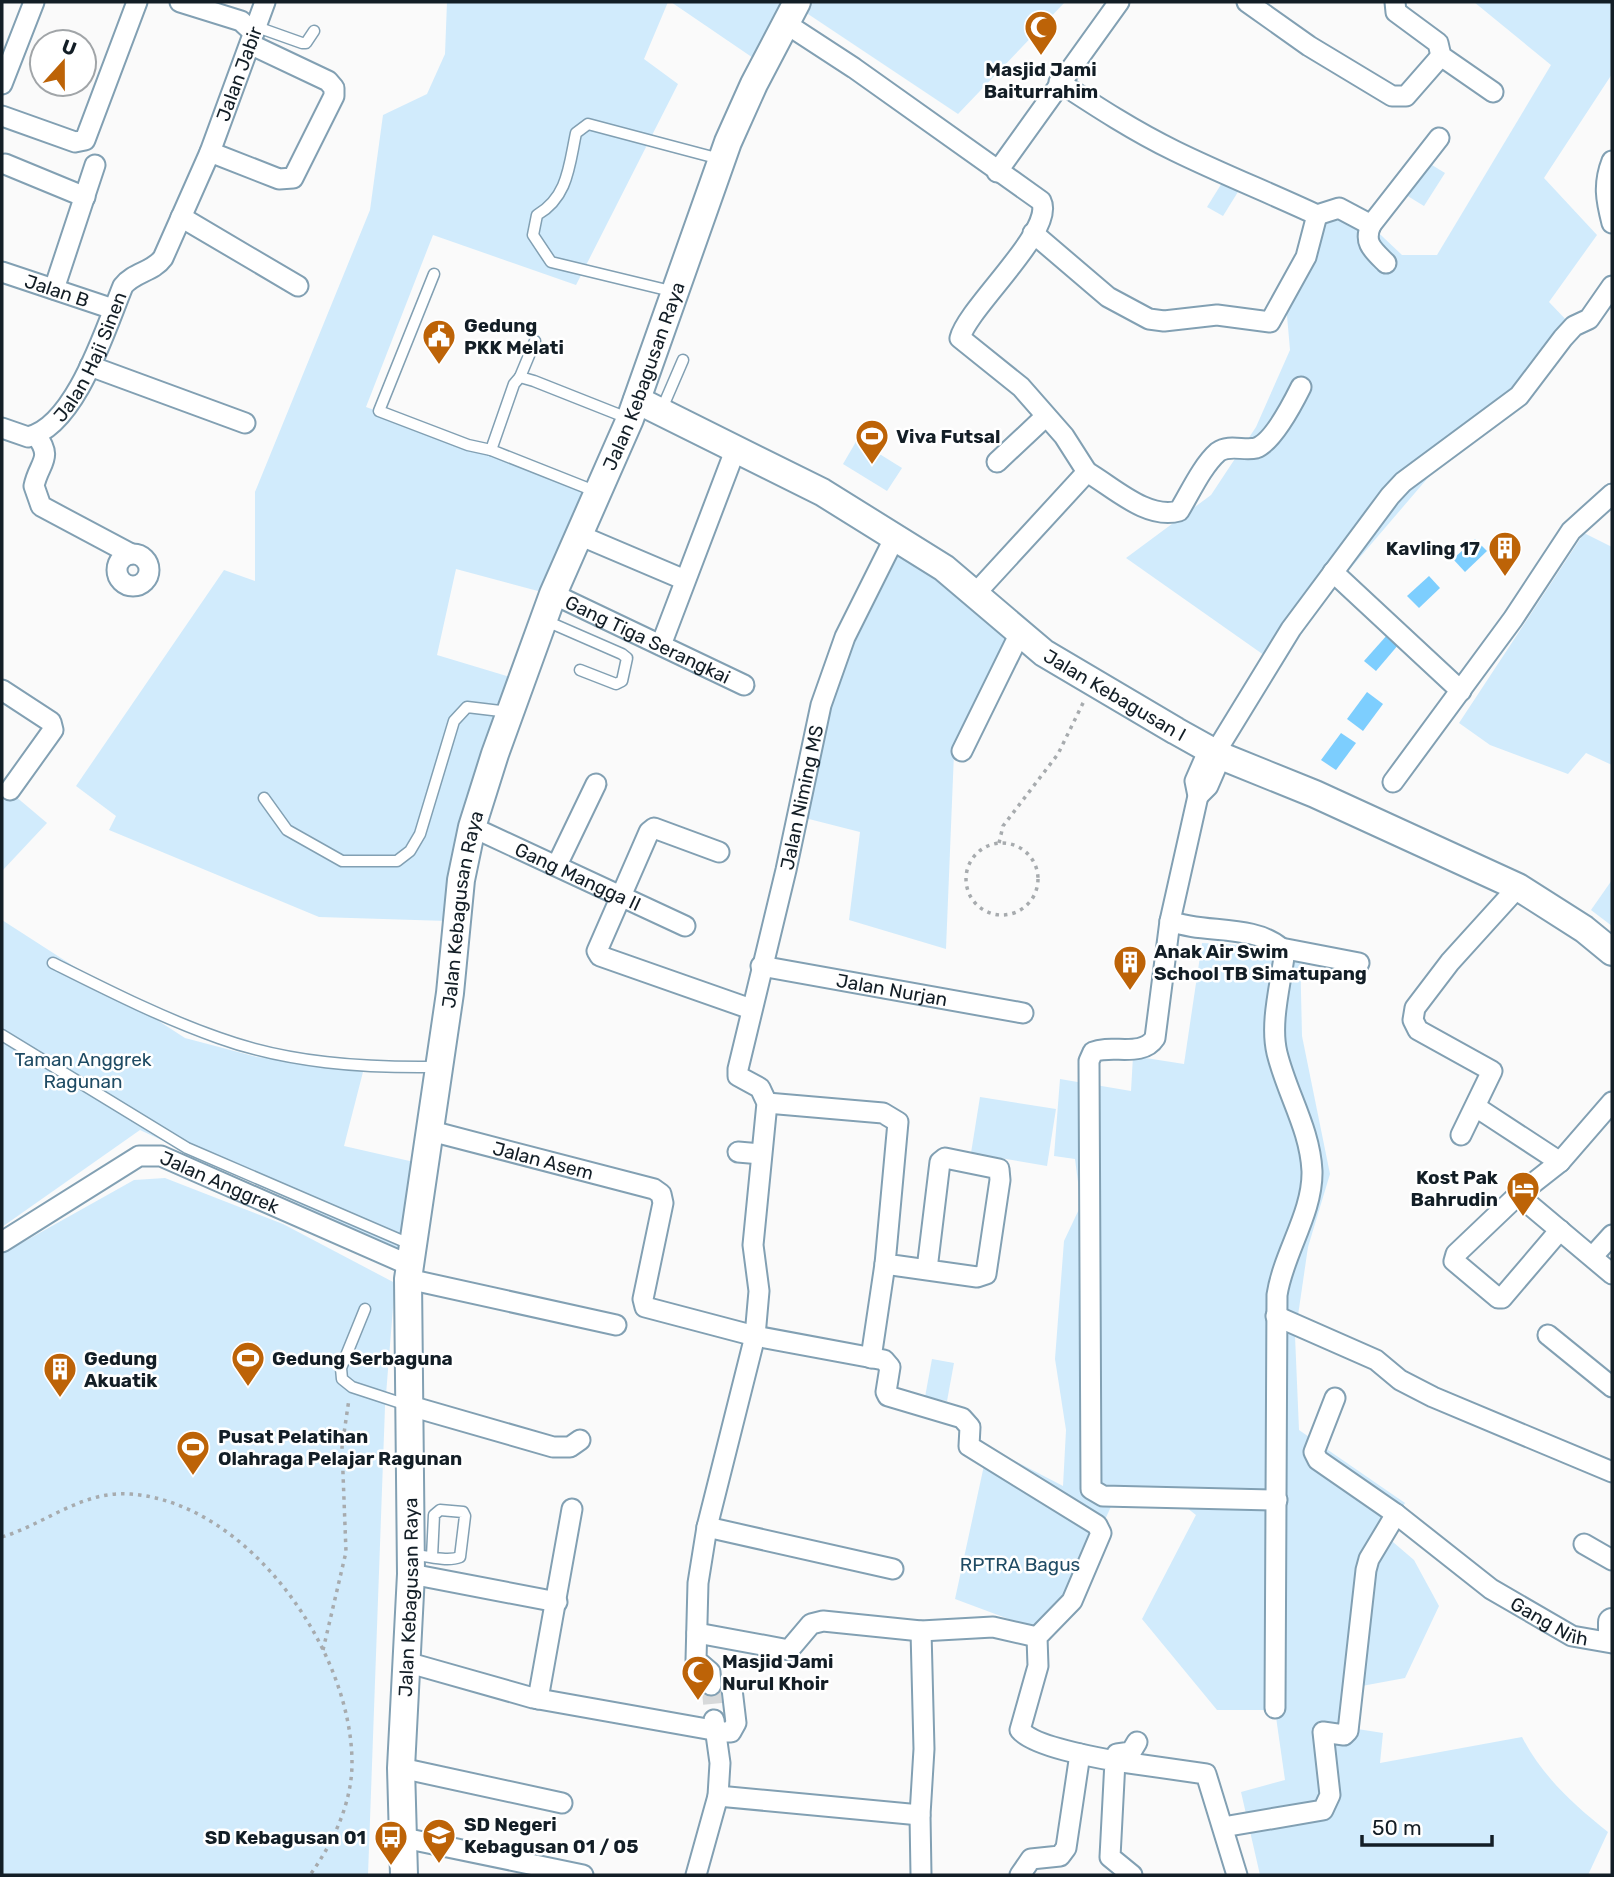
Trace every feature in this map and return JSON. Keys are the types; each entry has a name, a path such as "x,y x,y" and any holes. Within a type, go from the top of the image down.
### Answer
{"main road":[{"name":"Jalan Kebagusan Raya","path":"404,1875 401,1768 406,1662 418,1562 407,1405 410,1263 440,1067 456,908 472,827 553,594 634,409 722,159 742,109 791,12"},
{"name":"Jalan Kebagusan I","path":"634,409 661,412 822,492 944,568 1019,635 1093,684 1212,751 1315,794 1518,887 1584,929 1612,953"},
{"path":"1612,1622 1612,1633"}],"street":[{"path":"2,84 34,2"},
{"name":"Jalan Jabir","path":"180,2 241,21 254,35 210,152"},
{"path":"210,152 279,179 293,178 334,96 334,88 328,80 254,35 265,2"},
{"path":"997,172 1059,82 1119,2"},
{"path":"1247,2 1309,46 1400,98 1406,96 1441,56"},
{"path":"1395,2 1396,12 1438,43 1441,56 1493,92"},
{"path":"2,116 82,142 130,4"},
{"path":"791,12 854,68 1041,201 1045,214 960,338 1021,387 1087,472 1149,510 1169,514 1179,511 1217,454 1229,448 1255,448 1264,443 1288,412 1301,387"},
{"path":"1059,82 1173,150 1317,215 1339,208 1370,225"},
{"path":"1386,263 1368,243 1366,235 1370,225 1439,138"},
{"name":"Jalan Haji Sinen","path":"2,428 27,437 36,435 56,417 90,366 127,280 159,264 210,152"},
{"path":"5,164 85,197"},
{"path":"54,289 95,164"},
{"path":"1610,174 1606,198 1612,223"},
{"path":"1033,233 1108,297 1149,319 1164,321 1217,315 1270,322 1306,257 1317,215"},
{"path":"181,217 298,286"},
{"name":"Jalan B","path":"2,272 113,309"},
{"path":"1277,1500 1103,1496 1091,1489 1089,1061 1093,1052 1102,1049 1142,1049 1150,1046 1155,1038 1170,921 1198,796 1195,781 1291,629 1403,482 1519,396 1563,338 1589,319 1612,286"},
{"path":"90,366 245,423"},
{"path":"997,462 1046,416"},
{"path":"36,435 46,461 34,486 41,506 131,554"},
{"path":"661,645 736,448"},
{"path":"974,595 1087,472"},
{"path":"1393,782 1513,620 1570,531 1612,494"},
{"path":"579,535 685,580"},
{"name":"Jalan Niming MS","path":"767,1103 760,1088 738,1076 751,1009 830,675 845,637 895,537"},
{"path":"1333,572 1461,691"},
{"name":"Gang Tiga Serangkai","path":"553,594 744,685"},
{"path":"962,751 1019,635"},
{"path":"2,690 51,722 53,730 10,790"},
{"path":"557,865 596,784"},
{"name":"Gang Mangga II","path":"472,827 685,926"},
{"path":"719,852 654,828 597,945 600,956 751,1009"},
{"path":"1461,1135 1492,1071 1418,1030 1413,1020 1415,1008 1450,962 1518,887"},
{"path":"1170,921 1186,927 1265,937 1281,948 1359,963"},
{"path":"1275,1708 1276,1316 1280,1277 1302,1216 1312,1176 1306,1130 1276,1050 1276,1017 1284,957 1281,948"},
{"name":"Jalan Nurjan","path":"761,966 1023,1013"},
{"path":"1560,1230 1504,1296 1498,1298 1454,1261 1454,1257 1518,1195 1560,1162 1612,1102"},
{"path":"711,1685 710,1672 696,1660 698,1583 707,1527 755,1336 759,1291 753,1245 767,1103 883,1113 898,1122 885,1264 871,1358"},
{"path":"1476,1107 1560,1162"},
{"name":"Jalan Asem","path":"431,1131 654,1189 661,1194 663,1203 643,1299 645,1307 755,1336"},
{"path":"738,1152 761,1154"},
{"name":"Jalan Anggrek","path":"2,1242 139,1156 161,1156 410,1263 616,1325"},
{"path":"885,1264 978,1277 988,1272 1001,1174 994,1166 945,1157 940,1162 927,1269"},
{"path":"1518,1195 1593,1255 1612,1274"},
{"path":"1593,1255 1612,1235"},
{"path":"1276,1316 1376,1360 1400,1380 1433,1397 1612,1472"},
{"path":"1548,1335 1612,1387"},
{"path":"755,1336 871,1358 889,1364 886,1392 888,1396 962,1418 970,1427 969,1447 1100,1528 1101,1533 1077,1594 1037,1637 1038,1666 1020,1730 1027,1736 1080,1754 1206,1774 1237,1875"},
{"name":"Gang Niih","path":"1335,1398 1315,1456 1396,1514 1491,1589 1572,1636 1612,1643"},
{"path":"407,1405 553,1447 570,1447 580,1440"},
{"path":"538,1699 572,1509"},
{"path":"1223,1828 1323,1810 1328,1802 1330,1795 1323,1731 1344,1735 1348,1731 1366,1570 1369,1559 1396,1514"},
{"path":"707,1527 893,1569"},
{"path":"1584,1544 1612,1560"},
{"path":"418,1562 557,1602"},
{"path":"697,1633 789,1650 811,1624 823,1621 921,1631 993,1627 1037,1637"},
{"path":"921,1631 924,1749 920,1815 921,1875"},
{"path":"406,1662 538,1699 714,1725 731,1732 734,1728 732,1689"},
{"path":"696,1875 718,1796 720,1763 714,1725"},
{"path":"1132,1875 1111,1857 1115,1760 1117,1754 1131,1752 1137,1742"},
{"path":"1020,1875 1031,1859 1060,1856 1066,1848 1080,1754"},
{"path":"401,1768 562,1803"},
{"path":"718,1796 920,1815"},
{"path":"404,1838 583,1875"}],"lane":[{"path":"254,35 302,44 306,43 314,31"},
{"path":"676,292 551,262 533,235 537,215 552,206 564,189 576,133 588,124 722,159"},
{"path":"434,274 379,411 468,445 491,450 597,493"},
{"path":"491,450 514,384 520,377 535,341"},
{"path":"661,412 683,360"},
{"path":"520,377 634,409"},
{"path":"544,620 622,654 626,659 622,681 616,684 580,670"},
{"path":"264,798 287,830 342,861 397,861 410,851 420,834 454,721 461,711 467,707 510,712"},
{"path":"53,963 157,1013 232,1042 268,1051 370,1067 440,1067"},
{"path":"2,1035 187,1148 410,1263"},
{"path":"365,1309 341,1368 342,1379 352,1387 407,1405"},
{"path":"440,1510 463,1511 465,1516 460,1557 418,1562 434,1515 440,1510"}],"path":[{"path":"999,844 1003,826 1058,754 1093,684"},
{"path":"999,844 1016,846 1030,856 1038,872 1037,889 1029,904 1014,914 997,915 981,909 970,895 966,879 971,862 982,849 999,844"},
{"path":"322,1652 346,1552 342,1447 345,1413 352,1387"},
{"path":"2,1537 73,1505 104,1496 131,1494 184,1507 214,1521 241,1540 266,1565 305,1619 346,1706 352,1765 338,1828 310,1875"}],"green space":[{"path":"447,2 668,2 644,59 678,84 576,285 433,235 366,407 589,488 549,594 456,569 437,655 513,678 447,921 319,917 109,830 116,816 76,786 224,570 255,581 255,492 370,210 383,115 427,94 445,54"},
{"path":"671,2 1065,2 958,114 793,4 762,64"},
{"path":"1474,2 1612,2 1612,74 1544,178 1597,235 1549,302 1571,325 1542,381 1444,459 1319,605 1281,667 1126,558 1211,495 1256,427 1290,350 1286,304 1331,215 1365,220 1402,255 1437,255 1551,65"},
{"path":"1427,162 1445,173 1424,206 1406,195"},
{"path":"1225,178 1241,187 1223,216 1207,207"},
{"name":"Viva Futsal","path":"857,440 902,468 887,491 843,464"},
{"path":"1584,533 1612,547 1612,765 1586,753 1568,774 1490,745 1459,723"},
{"path":"882,539 963,587 1024,649 954,753 946,949 849,920 860,832 801,817 822,717"},
{"path":"2,785 47,823 2,871"},
{"path":"1612,880 1612,926 1591,910"},
{"name":"Taman Anggrek Ragunan","path":"2,920 185,1038 257,1057 364,1068 344,1146 414,1162 400,1251 140,1130 2,1227"},
{"name":"RPTRA Bagus","path":"1202,943 1300,948 1302,1036 1330,1174 1308,1247 1295,1336 1299,1430 1405,1503 1386,1536 1414,1560 1439,1606 1405,1678 1351,1688 1351,1728 1383,1733 1380,1763 1522,1737 1539,1765 1560,1789 1608,1832 1588,1875 1260,1875 1241,1792 1285,1780 1275,1710 1217,1710 1142,1619 1196,1515 1178,1501 1113,1502 1057,1627 1046,1633 955,1599 988,1447 1063,1486 1066,1430 1055,1359 1064,1241 1081,1205 1075,1159 1054,1156 1060,1079 1131,1091 1133,1056 1184,1064"},
{"path":"980,1097 1056,1109 1047,1166 971,1153"},
{"name":"Pusat Pelatihan Olahraga Pelajar Ragunan","path":"165,1178 283,1224 395,1283 385,1407 368,1875 2,1875 2,1254 134,1180"},
{"path":"932,1359 954,1363 947,1401 925,1397"}],"water":[{"path":"1475,539 1487,551 1465,572 1453,559"},
{"path":"1429,576 1440,588 1419,608 1407,596"},
{"path":"1388,634 1399,644 1376,671 1364,661"},
{"path":"1367,692 1383,704 1363,731 1347,719"},
{"path":"1341,733 1356,743 1336,770 1321,760"}],"tunnel":[{"path":"711,1685 714,1720"}],"place":[{"name":"Masjid Jami Baiturrahim","path":"1041,57"},
{"name":"Gedung PKK Melati","path":"439,366"},
{"name":"Viva Futsal","path":"872,466"},
{"name":"Kavling 17","path":"1505,578"},
{"name":"Anak Air Swim School TB Simatupang","path":"1130,992"},
{"name":"Kost Pak Bahrudin","path":"1523,1218"},
{"name":"Gedung Serbaguna","path":"248,1388"},
{"name":"Gedung Akuatik","path":"60,1399"},
{"name":"Pusat Pelatihan Olahraga Pelajar Ragunan","path":"193,1477"},
{"name":"Masjid Jami Nurul Khoir","path":"698,1702"},
{"name":"SD Negeri Kebagusan 01 / 05","path":"439,1865"},
{"name":"SD Kebagusan 01","path":"391,1867"}]}
